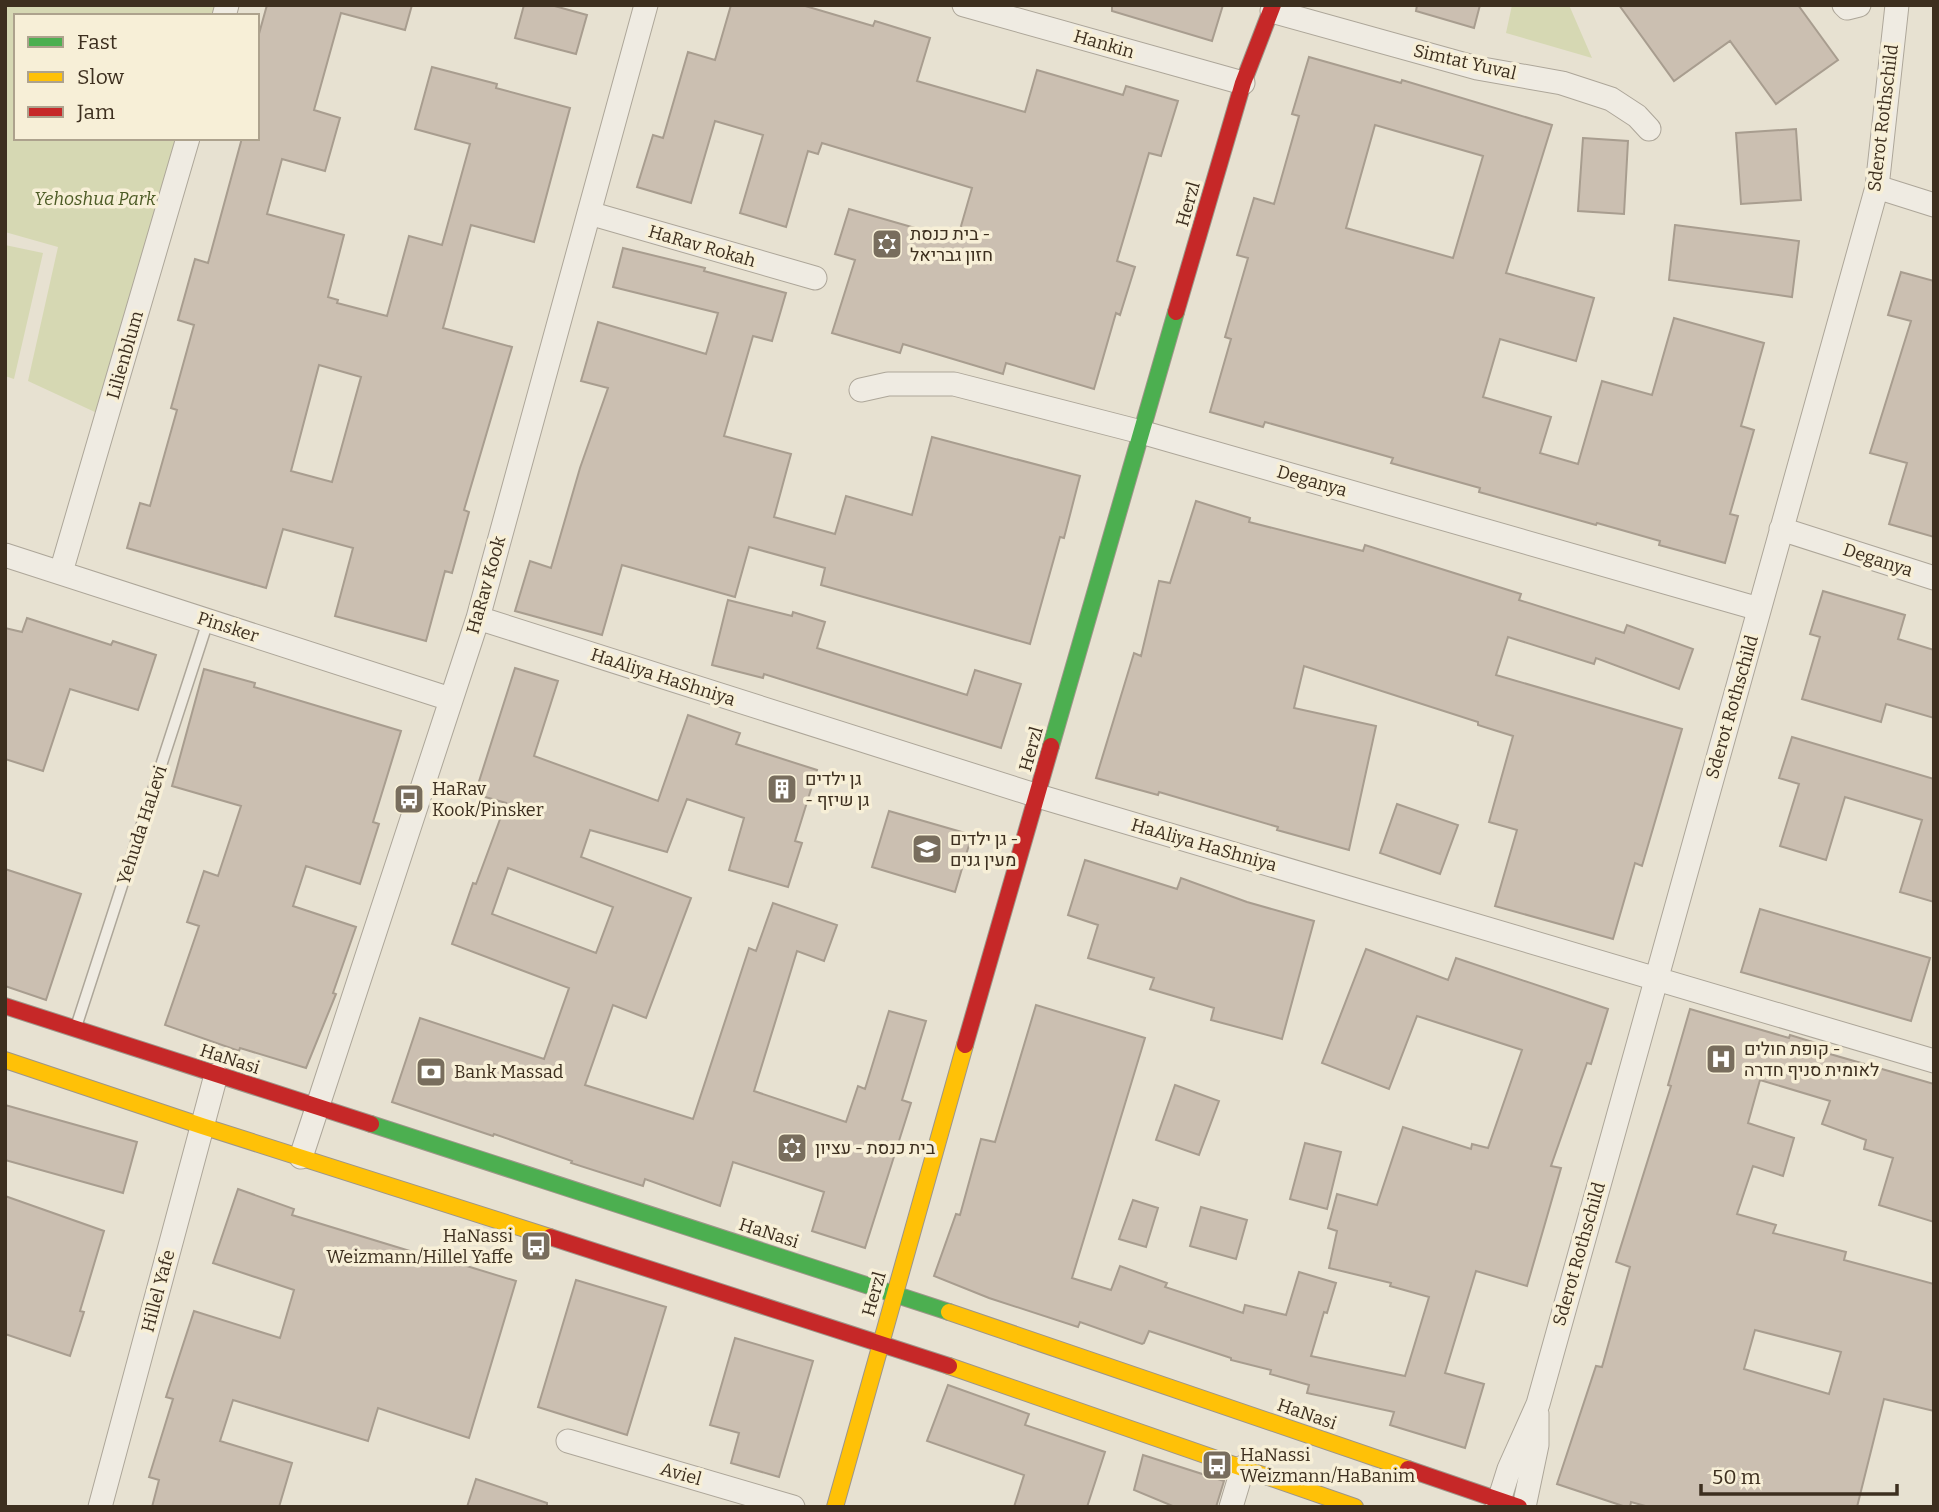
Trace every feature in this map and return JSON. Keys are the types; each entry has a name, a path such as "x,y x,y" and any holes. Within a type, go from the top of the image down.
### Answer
{"main road":[{"name":"Herzl","path":"835,1507 1140,432 1243,83 1273,8"},
{"name":"HaNasi","path":"5,1006 894,1293 1505,1505"},
{"path":"5,1060 202,1126 880,1342 1355,1507"}],"street":[{"name":"HaRav Kook","path":"301,1157 478,618 646,5"},
{"name":"Hankin","path":"964,5 1243,83"},
{"path":"1843,5 1847,8 1859,5"},
{"name":"Sderot Rothschild","path":"1505,1505 1509,1469 1538,1404 1877,187 1896,5"},
{"name":"Simtat Yuval","path":"1273,8 1476,68 1562,83 1611,99 1637,116 1649,129"},
{"name":"Lilienblum","path":"61,572 187,140"},
{"path":"1877,187 1934,205"},
{"name":"HaRav Rokah","path":"589,213 815,278"},
{"name":"Deganya","path":"861,390 888,384 954,384 1140,432 1759,609"},
{"name":"Deganya","path":"1781,529 1934,578"},
{"name":"Pinsker","path":"5,555 450,699"},
{"name":"HaAliya HaShniya","path":"478,618 1038,796 1934,1061"},
{"name":"Hillel Yafe","path":"100,1507 216,1075"},
{"name":"Sderot Rothschild","path":"1524,1507 1537,1446 1538,1404"},
{"name":"Aviel","path":"568,1441 793,1507"},
{"path":"1231,1507 1243,1467"}],"lane":[{"name":"Yehuda HaLevi","path":"76,1029 208,621"}],"green space":[{"name":"Yehoshua Park","path":"5,5 216,5 214,14 14,14 14,140 176,140 97,413 28,381 58,247 5,232"},
{"path":"1512,5 1569,5 1592,58 1506,33"},
{"path":"5,245 43,253 14,379 5,376"}],"building":[{"path":"267,5 412,5 405,30 341,13 314,110 340,118 325,171 282,159 267,214 344,235 328,297 338,300 337,303 387,316 409,236 442,245 470,144 415,129 432,67 497,84 496,88 570,108 534,242 471,225 443,328 512,347 464,510 469,512 452,573 445,571 426,641 335,616 353,548 283,529 266,588 127,548 140,503 150,506 177,410 171,408 194,325 178,320 195,259 208,263 241,140 259,140 259,34","holes":["319,365 361,377 332,482 291,471"]},
{"path":"524,5 551,5 587,15 576,54 515,38"},
{"path":"731,5 802,5 873,26 875,21 930,38 917,81 1025,112 1037,70 1123,95 1126,86 1178,101 1161,156 1149,153 1117,261 1135,267 1120,315 1116,313 1094,389 1006,363 1003,374 903,344 900,353 832,333 855,260 835,254 849,209 957,240 972,188 822,143 818,154 808,151 786,227 740,213 763,135 715,121 691,203 637,187 653,135 663,138 688,52 715,60"},
{"path":"1112,5 1223,5 1212,41 1112,11"},
{"path":"1417,5 1480,5 1474,28 1416,11"},
{"path":"1619,5 1798,5 1838,60 1776,104 1730,41 1674,81"},
{"path":"1309,57 1401,83 1402,80 1552,125 1506,273 1594,298 1576,361 1500,339 1483,397 1551,417 1540,453 1578,464 1602,381 1652,395 1674,318 1764,343 1741,426 1754,430 1730,514 1738,516 1725,563 1659,545 1660,541 1479,492 1480,488 1391,463 1393,458 1265,422 1263,427 1210,412 1231,339 1225,337 1248,258 1237,255 1254,198 1274,204 1299,116 1292,114","holes":["1375,125 1483,156 1453,258 1346,228"]},
{"path":"1796,129 1801,200 1741,204 1736,133"},
{"path":"1583,138 1628,141 1624,214 1578,211"},
{"path":"1675,225 1799,241 1792,297 1669,280"},
{"path":"623,248 705,268 704,271 786,293 772,341 753,336 724,436 791,454 774,517 835,534 846,496 912,515 932,437 1080,476 1064,538 1060,537 1030,644 821,585 825,568 749,547 735,597 622,565 602,635 515,611 530,561 551,568 580,468 608,388 581,381 598,322 706,354 718,313 613,287"},
{"path":"1901,272 1934,281 1934,537 1889,524 1907,463 1870,453 1911,321 1888,315"},
{"path":"1196,501 1250,518 1249,522 1363,551 1365,545 1521,594 1519,600 1624,633 1627,625 1693,649 1679,689 1596,658 1594,664 1508,637 1496,675 1682,729 1642,866 1635,863 1613,939 1495,906 1517,830 1489,822 1513,736 1478,725 1478,722 1304,666 1294,708 1376,726 1349,850 1159,792 1158,795 1096,778 1134,653 1141,656 1159,581 1170,583"},
{"path":"1823,591 1905,615 1898,639 1934,650 1934,718 1886,704 1881,722 1802,699 1820,637 1810,634"},
{"path":"728,600 792,616 793,612 825,622 817,648 967,695 975,670 1021,684 1001,748 764,674 763,678 712,665"},
{"path":"27,618 111,645 113,641 156,655 138,710 70,689 43,771 5,759 5,628 22,632"},
{"path":"515,668 558,681 534,756 658,801 688,715 740,733 736,744 817,770 795,841 802,843 788,887 729,870 744,818 687,799 667,852 590,830 581,857 691,898 646,1018 613,1005 585,1085 693,1119 749,948 756,951 773,903 837,925 824,961 797,951 754,1091 846,1122 858,1086 865,1089 889,1011 926,1021 902,1100 911,1103 865,1248 812,1231 824,1192 733,1162 720,1206 645,1179 643,1186 392,1102 420,1018 544,1059 569,988 452,944 473,883 476,884 506,803 475,794","holes":["508,868 613,907 596,953 492,914"]},
{"path":"204,669 255,683 254,687 401,731 373,822 379,824 360,884 306,866 293,906 356,927 333,993 336,994 306,1068 240,1048 239,1051 165,1025 199,926 187,922 204,871 218,876 241,806 172,786"},
{"path":"1792,737 1934,779 1934,902 1900,892 1922,820 1845,797 1826,860 1780,846 1799,784 1779,778"},
{"path":"1397,804 1458,825 1440,874 1380,853"},
{"path":"889,811 972,835 955,892 872,867"},
{"path":"1085,860 1177,889 1181,878 1247,902 1314,921 1282,1039 1211,1020 1214,1008 1150,989 1154,978 1088,958 1098,925 1068,915"},
{"path":"5,869 81,894 46,1000 5,986"},
{"path":"1760,909 1930,958 1911,1021 1741,972"},
{"path":"1366,949 1448,980 1456,958 1608,1009 1591,1064 1587,1063 1551,1166 1561,1168 1527,1286 1476,1271 1445,1373 1484,1384 1465,1448 1390,1425 1394,1412 1307,1393 1309,1385 1270,1374 1271,1370 1231,1360 1149,1331 1142,1344 1080,1322 1078,1327 989,1298 934,1276 956,1214 960,1215 981,1139 995,1142 1036,1005 1145,1038 1072,1278 1111,1290 1120,1266 1167,1283 1165,1287 1243,1313 1245,1305 1286,1315 1299,1272 1336,1283 1311,1356 1405,1376 1429,1297 1390,1286 1391,1283 1329,1268 1337,1231 1328,1228 1337,1194 1377,1205 1403,1127 1471,1149 1472,1144 1488,1148 1522,1050 1417,1016 1389,1089 1322,1063"},
{"path":"1690,1009 1789,1038 1790,1035 1832,1048 1830,1054 1934,1084 1934,1222 1879,1205 1893,1158 1864,1149 1866,1140 1822,1124 1830,1101 1760,1080 1748,1123 1794,1138 1783,1176 1753,1166 1737,1214 1776,1225 1773,1233 1846,1252 1844,1260 1934,1284 1934,1411 1884,1399 1857,1507 1649,1507 1631,1502 1630,1507 1626,1507 1557,1484 1596,1366 1602,1367 1630,1267 1616,1262 1671,1086 1668,1085","holes":["1755,1330 1841,1352 1829,1394 1744,1369"]},
{"path":"1175,1085 1219,1101 1199,1155 1156,1140"},
{"path":"5,1105 137,1142 123,1193 5,1160"},
{"path":"1305,1143 1341,1152 1327,1209 1290,1199"},
{"path":"238,1189 294,1209 292,1215 516,1281 469,1438 378,1408 368,1441 233,1400 220,1441 292,1463 279,1507 152,1507 159,1480 149,1477 173,1399 166,1397 194,1311 280,1338 294,1290 213,1263"},
{"path":"5,1196 104,1231 80,1311 84,1312 70,1356 5,1334"},
{"path":"1133,1200 1158,1208 1146,1247 1119,1239"},
{"path":"1201,1207 1247,1220 1236,1259 1190,1246"},
{"path":"576,1280 666,1307 627,1435 538,1407"},
{"path":"735,1338 813,1361 779,1477 731,1463 739,1433 710,1425"},
{"path":"948,1385 1029,1414 1025,1425 1105,1452 1087,1507 1014,1507 1024,1475 927,1441"},
{"path":"1143,1455 1224,1481 1216,1507 1175,1507 1134,1490"},
{"path":"476,1479 547,1503 547,1507 467,1507"}],"traffic: fast":[{"path":"1051,746 1176,312"},
{"path":"371,1124 949,1312"}],"traffic: slow":[{"path":"835,1507 965,1045"},
{"path":"5,1060 550,1237"},
{"path":"949,1312 1408,1469"},
{"path":"949,1366 1355,1507"}],"traffic: jam":[{"path":"1176,312 1243,83 1273,5"},
{"path":"965,1045 1051,746"},
{"path":"5,1006 371,1124"},
{"path":"550,1237 949,1366"},
{"path":"1408,1469 1519,1507"}],"place":[{"name":"בית כנסת - חזון גבריאל","path":"887,244"},
{"name":"גן ילדים - גן שיזף","path":"782,789"},
{"name":"HaRav Kook/Pinsker","path":"409,799"},
{"name":"גן ילדים - מעין גנים","path":"927,849"},
{"name":"קופת חולים - לאומית סניף חדרה","path":"1721,1059"},
{"name":"Bank Massad","path":"431,1072"},
{"name":"בית כנסת - עציון","path":"792,1148"},
{"name":"HaNassi Weizmann/Hillel Yaffe","path":"536,1246"},
{"name":"HaNassi Weizmann/HaBanim","path":"1217,1465"}]}
